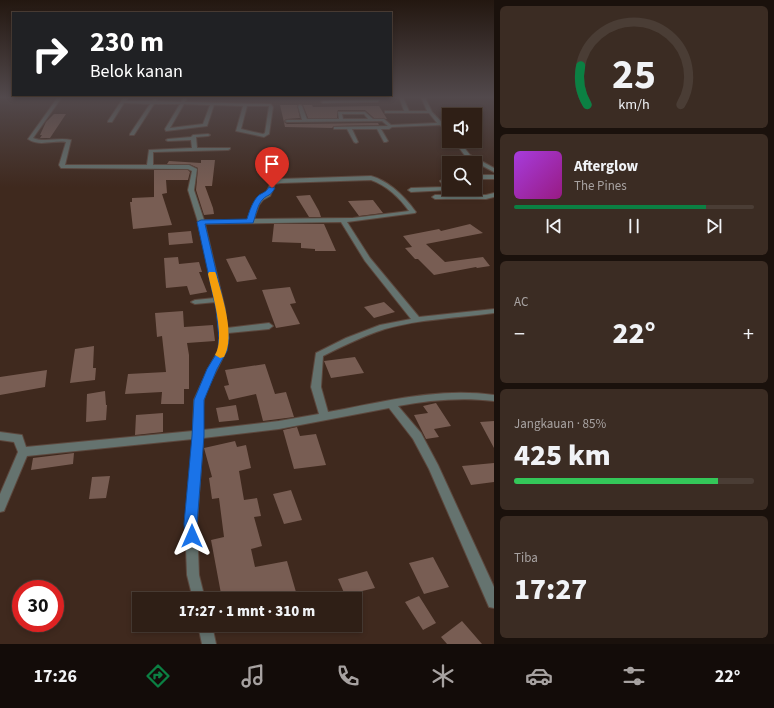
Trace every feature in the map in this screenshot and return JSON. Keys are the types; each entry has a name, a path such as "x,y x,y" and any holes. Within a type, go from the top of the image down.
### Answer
{"street":[{"path":"39,127 30,139 39,142 69,142 62,165 63,167 150,166 193,168 195,170 191,190 201,222 224,331 222,351 212,369 199,400 198,436 191,524 193,575 197,592"},
{"path":"132,134 137,127"},
{"path":"168,127 168,130 190,127"},
{"path":"239,127 238,130 264,136 267,134 268,127"},
{"path":"336,128 389,127"},
{"path":"349,128 356,142"},
{"path":"378,128 386,141"},
{"path":"168,140 208,135"},
{"path":"193,138 195,150"},
{"path":"462,148 468,156 494,170"},
{"path":"150,166 151,151 228,149"},
{"path":"482,177 494,177"},
{"path":"201,222 343,220 413,212 399,197 378,179 280,181 273,183 268,194 261,197 253,211 250,221"},
{"path":"411,190 442,189"},
{"path":"435,197 486,197 494,195"},
{"path":"343,220 352,237 370,262 393,293 417,320"},
{"path":"195,302 218,300"},
{"path":"325,417 316,387 319,354 349,340 383,327 417,320 494,311"},
{"path":"224,331 269,326"},
{"path":"22,452 71,446 198,436 325,417 391,404 446,396 474,395 494,398"},
{"path":"391,404 417,436 434,468 494,602"},
{"path":"0,436 18,438 22,452 0,507"},
{"path":"206,632 209,644"}],"building":[{"path":"44,127 57,127 50,138 40,138 42,135 40,135"},
{"path":"288,127 333,127 332,128"},
{"path":"201,160 215,160 212,186 205,186 214,214 204,215 196,190 198,168 189,164 167,164 169,161 201,163"},
{"path":"154,170 188,170 190,172 188,180 166,180 167,193 162,194 172,225 133,229 130,202 132,202 132,198 154,197"},
{"path":"310,195 321,217 309,217 296,196"},
{"path":"373,200 383,213 359,216 348,201"},
{"path":"274,224 324,224 336,251 315,251 315,249 301,248 301,243 272,242"},
{"path":"470,224 483,233 426,244 445,262 483,257 490,266 476,267 434,275 418,259 415,259 405,248 412,247 403,236 439,229 441,231"},
{"path":"191,231 193,243 169,245 168,233"},
{"path":"245,256 257,279 237,282 226,259"},
{"path":"178,257 179,264 199,262 202,272 199,272 207,292 190,295 187,286 166,288 164,258"},
{"path":"290,287 296,303 290,304 300,324 276,328 262,290"},
{"path":"384,302 395,312 374,318 364,307"},
{"path":"183,311 184,327 213,325 215,341 187,343 189,355 189,389 184,389 184,404 161,404 162,392 125,394 128,374 166,372 162,336 157,337 155,313"},
{"path":"94,346 93,368 96,368 95,380 70,383 75,349"},
{"path":"355,357 364,373 331,378 324,361"},
{"path":"265,364 275,394 286,392 294,417 263,421 256,394 229,400 224,386 229,385 225,370"},
{"path":"47,370 45,387 0,395 0,377"},
{"path":"105,391 107,405 106,420 86,422 87,394"},
{"path":"436,403 451,426 434,429 439,437 426,439 414,415 428,413 423,406"},
{"path":"236,405 239,420 219,422 216,408"},
{"path":"163,413 163,432 135,435 136,415"},
{"path":"494,421 494,448 480,422"},
{"path":"297,427 300,436 316,434 326,465 294,469 283,430"},
{"path":"235,441 237,447 246,445 251,468 239,471 244,500 257,498 261,516 254,517 262,546 251,549 255,567 287,561 296,592 221,592 211,540 224,537 219,498 212,499 209,478 212,477 204,448"},
{"path":"74,453 73,464 31,470 33,458"},
{"path":"494,463 494,482 471,485 462,466"},
{"path":"110,476 106,498 89,499 92,477"},
{"path":"291,490 302,520 284,524 273,494"},
{"path":"433,557 449,587 424,594 409,563"},
{"path":"367,571 375,588 358,592 344,592 338,579"},
{"path":"419,596 436,623 423,630 405,602"},
{"path":"462,621 482,644 447,644 441,637"}],"slow traffic":[{"path":"212,274 221,309 224,331 222,351 220,355"}],"route":[{"path":"192,536 191,524 198,436 199,400 212,369 222,351 224,338 221,309 201,222 250,221 253,211 261,197 268,194 272,188"}]}
